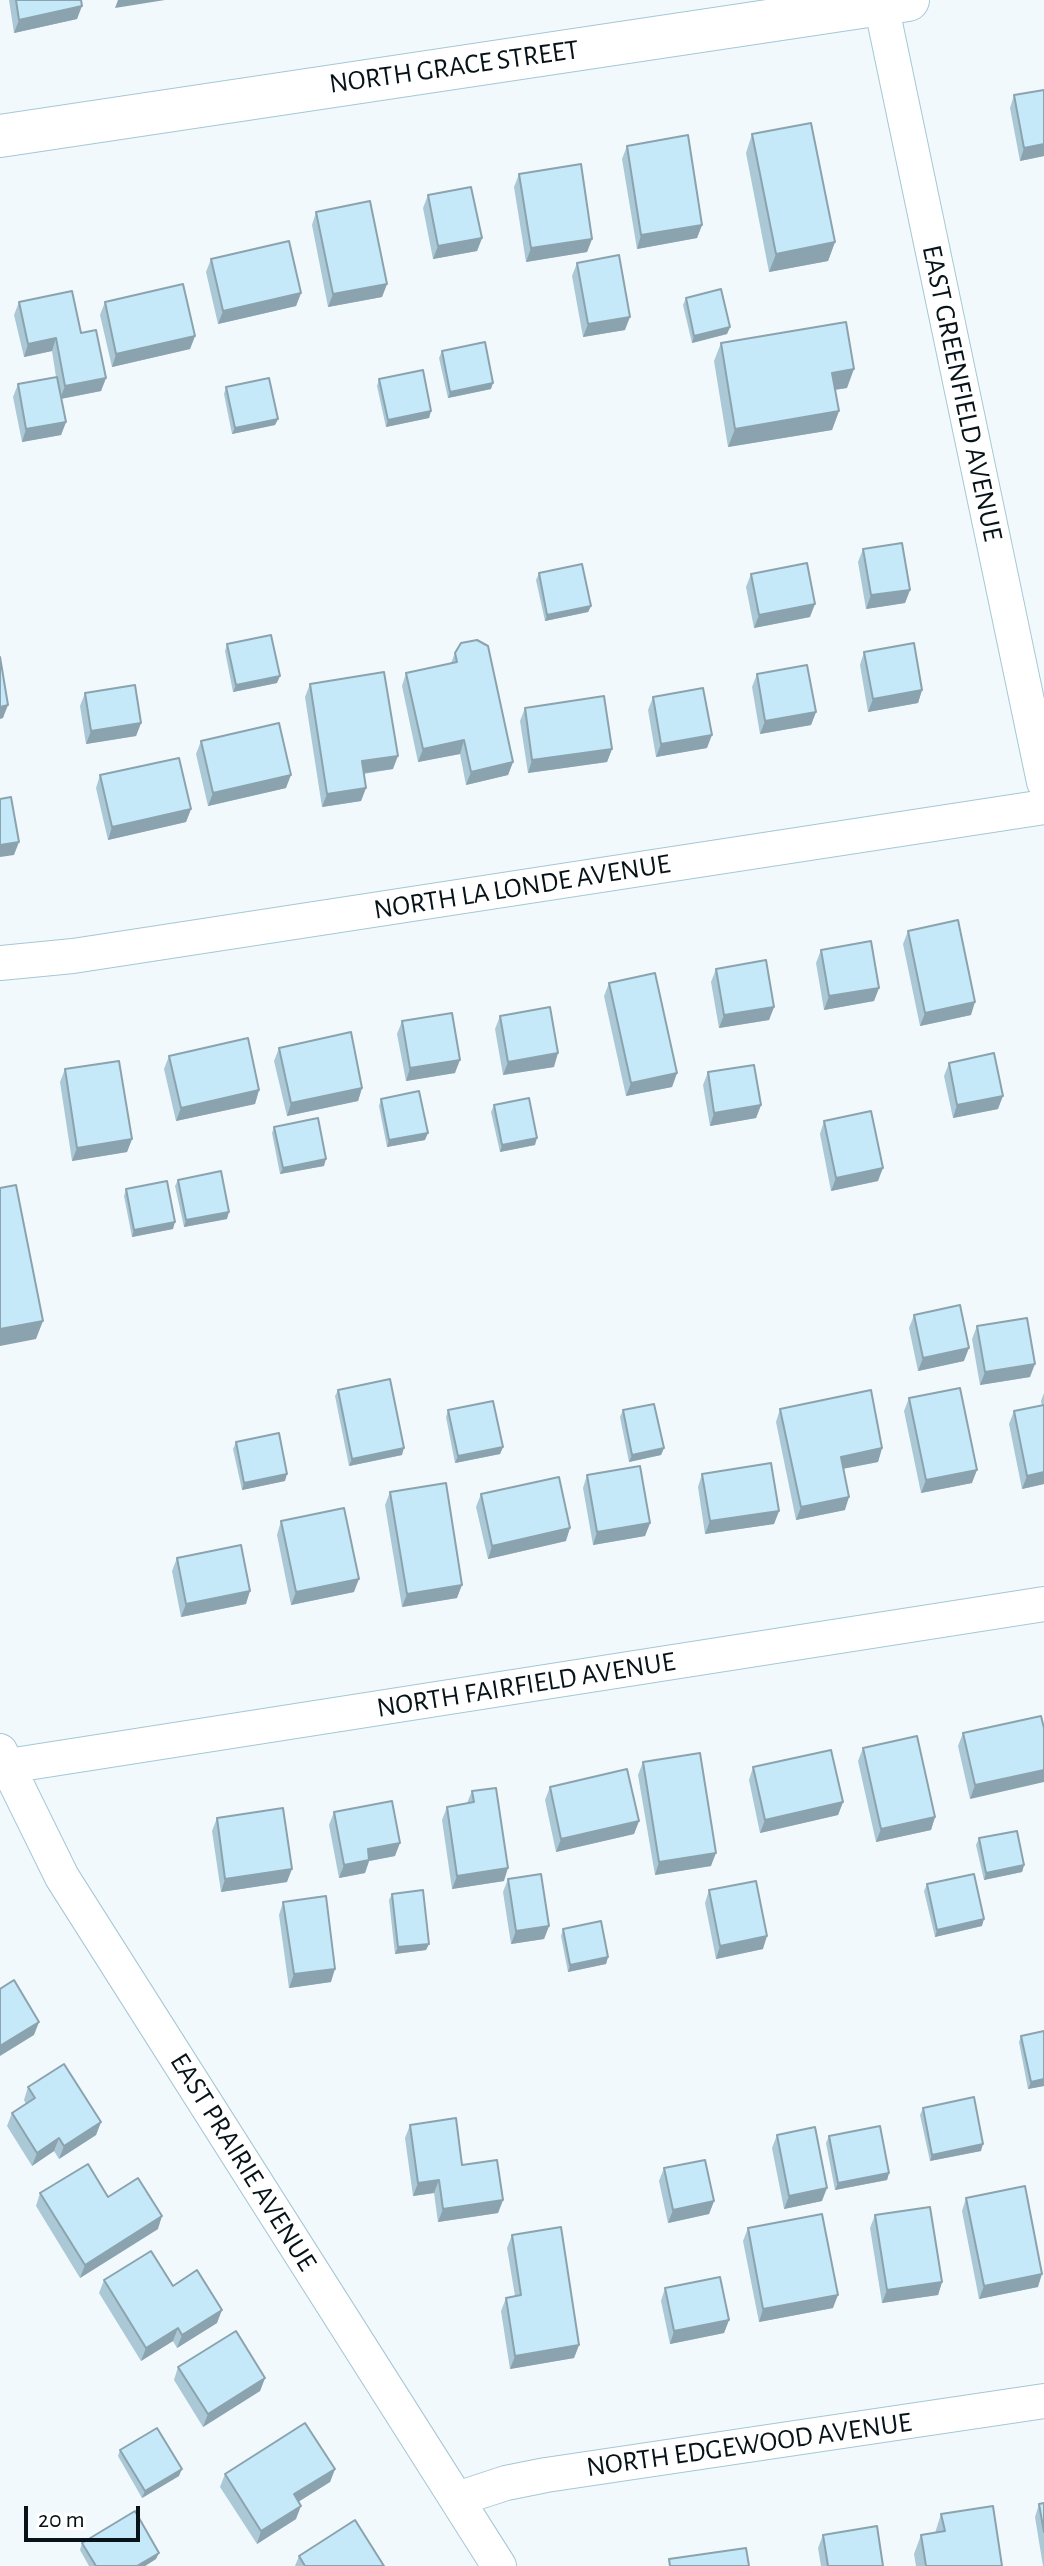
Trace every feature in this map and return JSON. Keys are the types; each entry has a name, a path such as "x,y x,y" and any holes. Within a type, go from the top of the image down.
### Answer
{"street":[{"name":"NORTH GRACE STREET","path":"0,136 894,2"},
{"name":"EAST GREENFIELD AVENUE","path":"894,2 1044,782"},
{"name":"NORTH LA LONDE AVENUE","path":"0,963 73,956 1044,807"},
{"name":"NORTH FAIRFIELD AVENUE","path":"4,1759 1044,1604"},
{"name":"EAST PRAIRIE AVENUE","path":"4,1759 62,1877 499,2566"},
{"name":"NORTH EDGEWOOD AVENUE","path":"457,2499 506,2483 546,2475 1044,2401"}],"building":[{"path":"16,0 81,0 82,6 19,20"},
{"path":"1044,90 1044,144 1024,148 1014,95"},
{"path":"811,123 835,242 776,254 752,134"},
{"path":"688,135 702,225 641,235 627,146"},
{"path":"581,164 592,239 531,248 519,174"},
{"path":"471,187 482,238 438,246 428,195"},
{"path":"370,201 387,284 333,294 316,212"},
{"path":"289,241 301,293 223,311 211,259"},
{"path":"619,255 630,317 588,324 577,263"},
{"path":"183,284 195,336 116,354 105,302"},
{"path":"721,289 730,327 694,336 686,298"},
{"path":"72,291 81,333 96,330 106,378 65,386 56,338 28,344 19,302"},
{"path":"846,322 854,369 832,373 839,411 735,429 721,343"},
{"path":"485,342 493,383 450,392 442,351"},
{"path":"423,370 431,411 388,420 379,379"},
{"path":"57,377 66,422 26,429 18,384"},
{"path":"269,378 278,419 235,428 226,387"},
{"path":"902,543 910,590 871,595 863,549"},
{"path":"807,563 815,604 759,615 751,574"},
{"path":"582,564 591,606 547,615 539,573"},
{"path":"271,635 280,676 236,685 227,644"},
{"path":"477,640 488,646 513,762 471,772 464,740 423,749 406,673 457,662 455,653 461,643"},
{"path":"914,643 922,690 873,699 864,652"},
{"path":"0,657 8,705 0,707"},
{"path":"807,665 816,712 765,721 757,674"},
{"path":"384,672 398,756 362,761 366,788 327,794 310,684"},
{"path":"135,685 141,723 91,731 85,693"},
{"path":"703,688 712,735 661,744 653,697"},
{"path":"604,696 612,749 532,760 525,708"},
{"path":"279,723 291,775 213,793 201,741"},
{"path":"179,758 191,809 112,827 100,775"},
{"path":"11,797 19,842 0,845 0,799"},
{"path":"958,920 975,1002 925,1013 908,931"},
{"path":"871,941 879,988 829,996 821,950"},
{"path":"766,960 774,1007 724,1015 716,969"},
{"path":"655,973 677,1073 631,1083 609,983"},
{"path":"550,1007 558,1053 508,1062 500,1016"},
{"path":"452,1013 460,1060 410,1068 402,1021"},
{"path":"351,1032 362,1088 291,1103 279,1048"},
{"path":"248,1038 259,1090 181,1108 169,1056"},
{"path":"994,1053 1003,1096 957,1105 949,1063"},
{"path":"119,1061 132,1139 77,1148 65,1069"},
{"path":"754,1065 761,1105 714,1113 708,1072"},
{"path":"419,1091 428,1133 389,1140 381,1099"},
{"path":"529,1098 537,1138 502,1145 494,1105"},
{"path":"871,1111 883,1168 836,1178 824,1121"},
{"path":"318,1118 326,1159 283,1168 274,1127"},
{"path":"221,1171 229,1212 186,1220 178,1180"},
{"path":"167,1181 175,1222 134,1230 126,1189"},
{"path":"16,1185 43,1321 0,1329 0,1188"},
{"path":"960,1305 969,1348 923,1358 914,1315"},
{"path":"1027,1318 1035,1364 985,1372 977,1326"},
{"path":"390,1379 404,1448 352,1459 338,1390"},
{"path":"960,1388 977,1470 926,1480 909,1398"},
{"path":"871,1390 882,1448 841,1457 849,1497 801,1507 780,1409"},
{"path":"493,1401 503,1447 458,1456 448,1410"},
{"path":"654,1404 664,1448 632,1455 623,1410"},
{"path":"1044,1405 1044,1472 1027,1476 1014,1411"},
{"path":"279,1433 287,1474 244,1483 236,1442"},
{"path":"771,1463 779,1511 710,1521 702,1474"},
{"path":"640,1466 650,1523 597,1532 587,1475"},
{"path":"559,1477 570,1528 492,1546 481,1494"},
{"path":"446,1483 462,1585 407,1594 390,1492"},
{"path":"344,1508 359,1579 296,1592 281,1521"},
{"path":"241,1545 250,1591 186,1604 177,1558"},
{"path":"1041,1716 1044,1770 975,1785 963,1733"},
{"path":"917,1736 935,1817 881,1829 863,1748"},
{"path":"831,1750 843,1802 765,1820 753,1767"},
{"path":"700,1753 716,1853 659,1862 643,1762"},
{"path":"627,1769 639,1821 561,1839 550,1787"},
{"path":"496,1788 508,1868 457,1876 447,1807 474,1802 472,1791"},
{"path":"392,1801 400,1843 368,1849 369,1860 344,1865 334,1812"},
{"path":"283,1808 292,1869 225,1879 217,1818"},
{"path":"1017,1831 1024,1865 986,1873 979,1838"},
{"path":"541,1874 549,1926 516,1931 508,1879"},
{"path":"974,1874 984,1919 937,1930 927,1884"},
{"path":"756,1881 767,1936 720,1946 709,1890"},
{"path":"423,1890 429,1944 398,1947 392,1894"},
{"path":"326,1896 335,1969 294,1974 283,1902"},
{"path":"601,1921 608,1957 570,1965 563,1929"},
{"path":"14,1980 39,2022 0,2046 0,1989"},
{"path":"1044,2031 1044,2079 1031,2082 1021,2036"},
{"path":"64,2064 101,2122 64,2146 59,2138 37,2153 12,2113 35,2098 28,2087"},
{"path":"974,2097 983,2144 932,2155 923,2108"},
{"path":"456,2118 462,2165 497,2160 503,2200 443,2209 439,2180 418,2183 410,2125"},
{"path":"880,2126 889,2173 838,2183 829,2136"},
{"path":"815,2127 827,2188 789,2196 777,2135"},
{"path":"705,2160 714,2201 673,2210 664,2168"},
{"path":"88,2164 108,2197 138,2178 162,2216 85,2265 40,2193"},
{"path":"1025,2186 1042,2274 984,2286 966,2198"},
{"path":"930,2207 942,2282 887,2290 875,2215"},
{"path":"822,2214 838,2295 763,2309 748,2228"},
{"path":"561,2227 579,2345 515,2356 506,2298 521,2295 512,2235"},
{"path":"151,2251 173,2286 197,2270 222,2310 182,2335 178,2328 146,2348 104,2280"},
{"path":"720,2277 729,2320 674,2331 665,2288"},
{"path":"236,2331 265,2378 208,2414 178,2367"},
{"path":"305,2423 335,2469 294,2494 301,2506 261,2531 225,2474"},
{"path":"157,2428 182,2469 145,2491 120,2450"},
{"path":"1044,2503 1044,2532 1039,2504"},
{"path":"993,2506 1002,2566 926,2566 921,2535 945,2531 941,2514"},
{"path":"135,2511 159,2553 137,2566 96,2566 82,2543"},
{"path":"355,2520 384,2566 305,2566 299,2556"},
{"path":"877,2526 883,2566 828,2566 823,2535"},
{"path":"746,2548 749,2566 670,2566 669,2559"}]}
